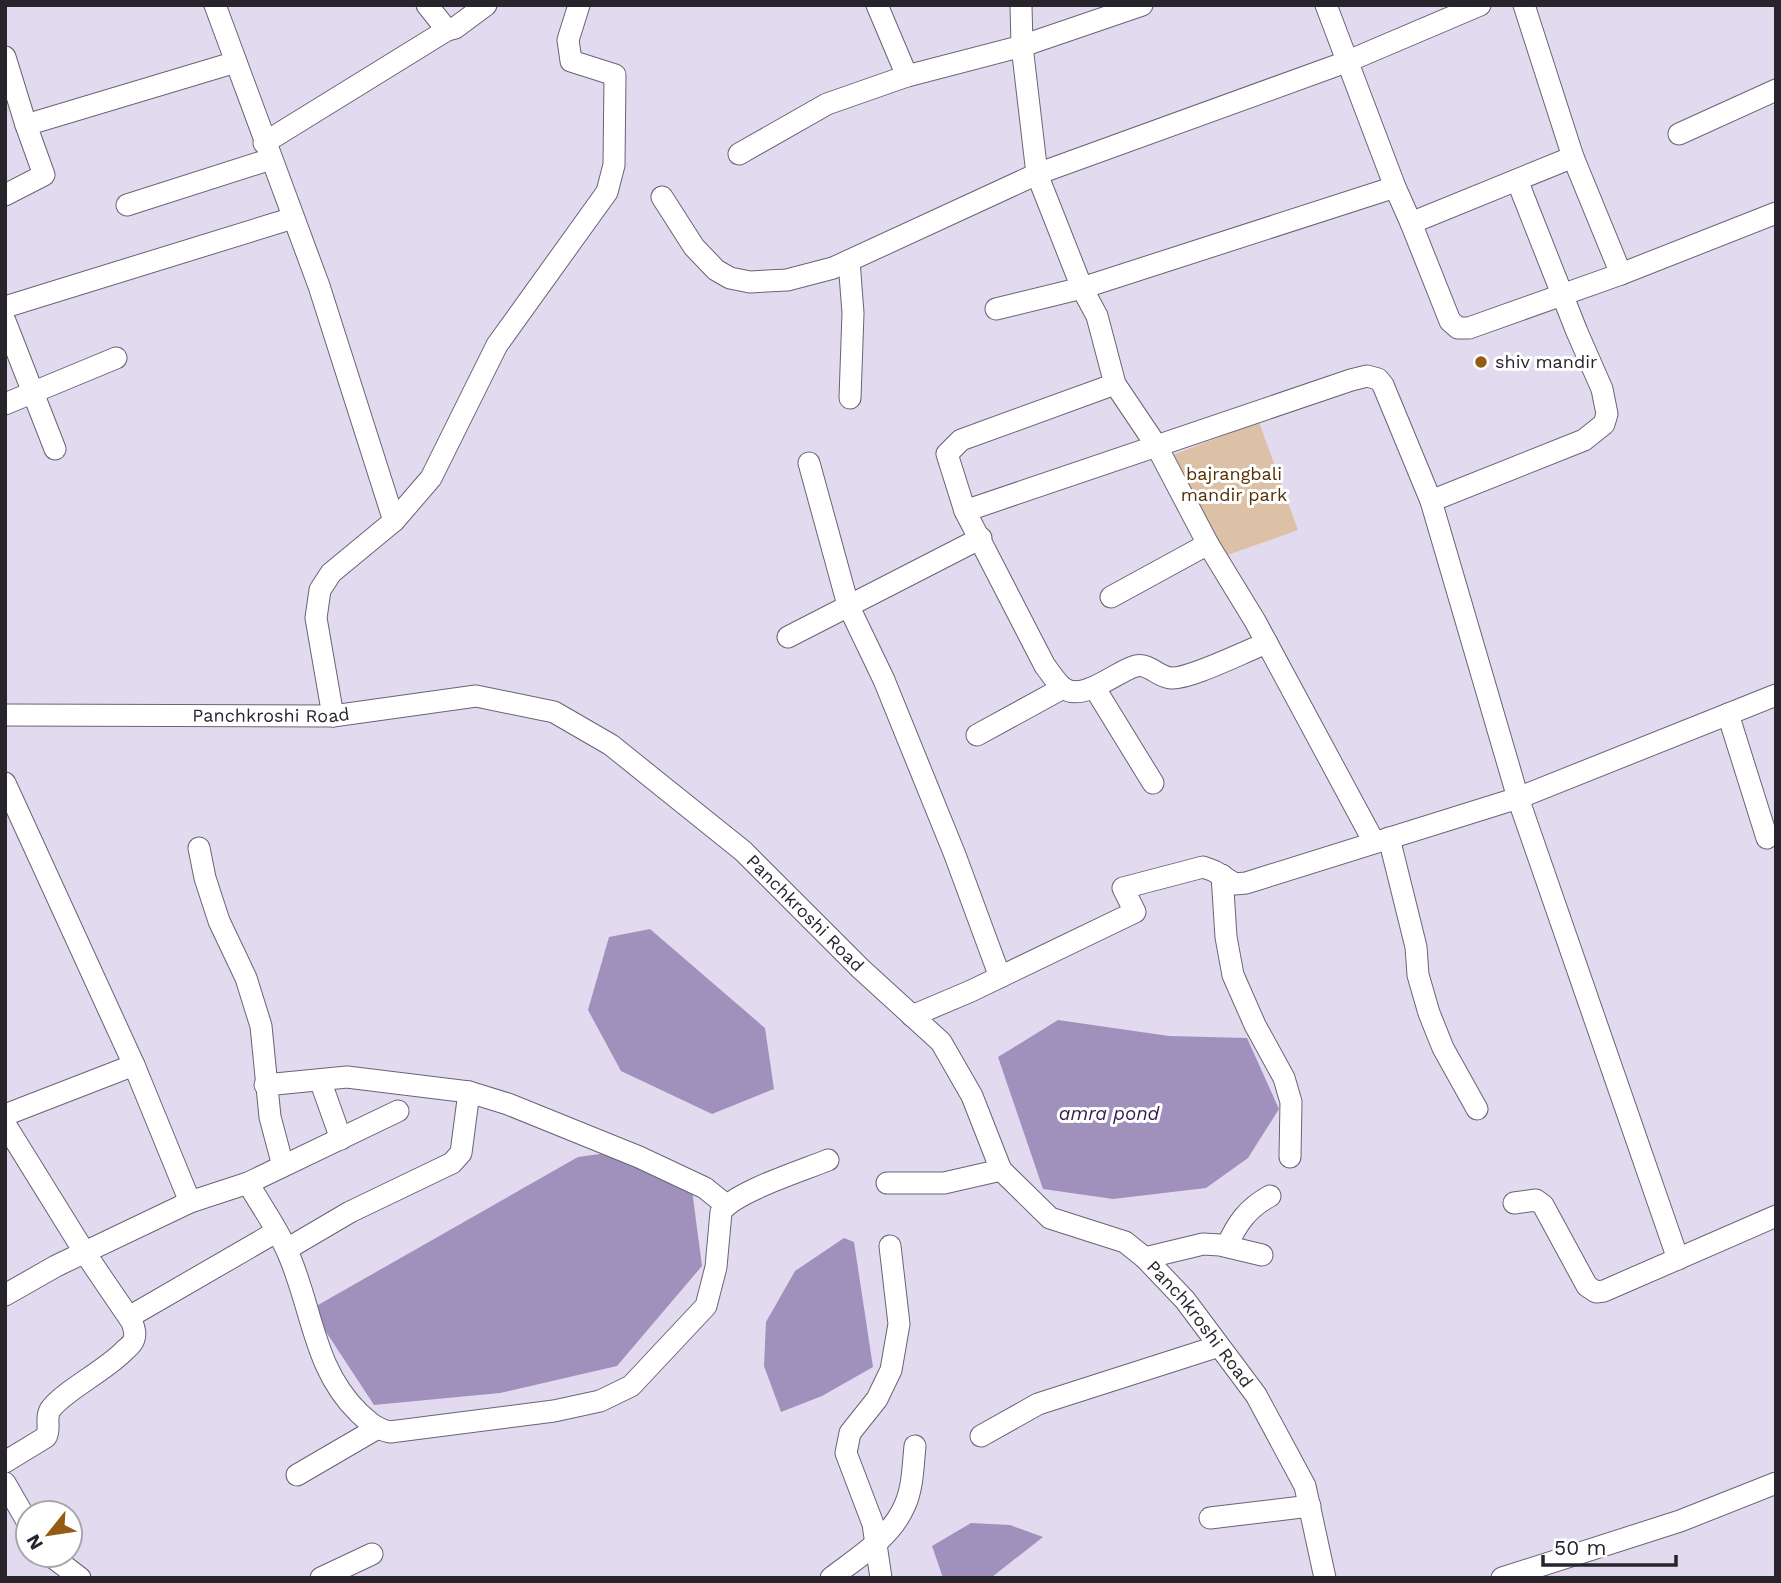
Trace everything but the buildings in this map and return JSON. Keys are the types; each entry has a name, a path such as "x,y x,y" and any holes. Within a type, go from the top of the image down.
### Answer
{"street":[{"path":"215,5 319,286 394,522"},
{"path":"427,5 447,30"},
{"path":"127,205 268,151 486,5"},
{"path":"333,716 316,618 320,590 331,573 394,522 431,478 497,345 607,192 614,164 615,75 572,61 568,40 579,5"},
{"path":"877,5 907,76"},
{"path":"1021,5 1022,46 1037,174 1082,288 1097,316 1115,384 1156,445 1208,544 1381,840 1416,947 1418,975 1429,1013 1443,1048 1477,1109"},
{"path":"740,154 827,104 907,76 1022,46 1142,5"},
{"path":"1326,5 1395,187 1450,321 1458,328 1469,328 1621,274 1776,213"},
{"path":"662,197 694,247 716,270 730,278 750,282 788,280 833,268 1037,174 1346,62 1480,5"},
{"path":"1524,5 1573,156 1621,274"},
{"path":"5,57 44,175 5,195"},
{"path":"26,125 236,62"},
{"path":"1679,135 1776,90"},
{"path":"1411,223 1573,156"},
{"path":"1431,500 1584,440 1604,424 1607,414 1602,389 1517,180"},
{"path":"996,309 1082,288 1395,187"},
{"path":"5,307 293,218"},
{"path":"849,261 853,313 850,398"},
{"path":"5,321 55,449"},
{"path":"5,404 116,358"},
{"path":"965,511 1367,376 1378,379 1383,385 1431,500 1518,798 1678,1259"},
{"path":"1115,384 961,440 947,454 965,511 1045,666 1063,688 1075,692 1094,687 1137,666 1172,678 1186,675 1266,643"},
{"path":"809,463 848,606 884,680 956,855 1000,977"},
{"path":"788,637 981,538"},
{"path":"1111,597 1208,544"},
{"path":"1094,687 1153,783"},
{"path":"977,735 1063,688"},
{"path":"912,1016 1135,912 1124,888 1203,867 1235,884 1246,883 1518,798 1776,695"},
{"name":"Panchkroshi Road","path":"5,715 333,716 476,696 554,712 611,745 743,851 940,1042 965,1085 1001,1170 1050,1218 1125,1242 1145,1258 1185,1300 1255,1395 1305,1486 1325,1578"},
{"path":"1728,714 1768,838"},
{"path":"5,783 134,1065 190,1202"},
{"path":"199,848 205,878 219,921 246,978 261,1026 265,1085 283,1166"},
{"path":"1222,875 1226,937 1233,975 1283,1078 1291,1102 1290,1157"},
{"path":"5,1115 134,1065"},
{"path":"265,1085 346,1077 469,1092 508,1104 639,1157 705,1188 726,1205"},
{"path":"320,1080 341,1139"},
{"path":"129,1317 282,1241 452,1163 461,1153 469,1092"},
{"path":"5,1295 56,1266 190,1202 247,1183 398,1111"},
{"path":"5,1124 12,1149 129,1317 135,1332 134,1341 114,1362 58,1402 49,1412 49,1431 46,1437 5,1462"},
{"path":"247,1183 282,1241 302,1288 323,1362 342,1396 376,1429 390,1432 554,1411 600,1401 631,1385 705,1306 716,1267 721,1212 726,1205 740,1196 828,1160"},
{"path":"887,1183 944,1183 1001,1170"},
{"path":"1227,1246 1242,1217 1270,1196"},
{"path":"1514,1203 1536,1200 1543,1205 1587,1286 1596,1292 1604,1291 1776,1216"},
{"path":"1145,1258 1203,1244 1227,1246 1262,1255"},
{"path":"881,1578 873,1524 846,1453 850,1433 877,1399 891,1370 899,1324 890,1245"},
{"path":"981,1436 1038,1404 1219,1346"},
{"path":"297,1475 376,1429"},
{"path":"831,1578 876,1544 896,1523 906,1503 915,1446"},
{"path":"5,1482 15,1499"},
{"path":"1502,1578 1679,1521 1776,1483"},
{"path":"1210,1518 1310,1506"},
{"path":"321,1578 372,1554"}],"green space":[{"name":"bajrangbali mandir park","path":"1259,422 1298,530 1222,557 1167,457"}],"water":[{"path":"650,929 765,1028 774,1089 712,1114 621,1071 588,1010 609,937"},
{"name":"amra pond","path":"1058,1020 1169,1036 1247,1038 1279,1109 1248,1158 1206,1188 1113,1199 1043,1189 998,1057"},
{"path":"614,1152 692,1190 702,1266 617,1366 500,1393 374,1405 311,1309 578,1157"},
{"path":"844,1238 854,1242 873,1367 822,1396 781,1412 764,1366 766,1322 795,1271"},
{"path":"971,1523 1010,1525 1043,1537 992,1577 943,1578 932,1546"}],"place":[{"name":"shiv mandir","path":"1481,362"}]}
